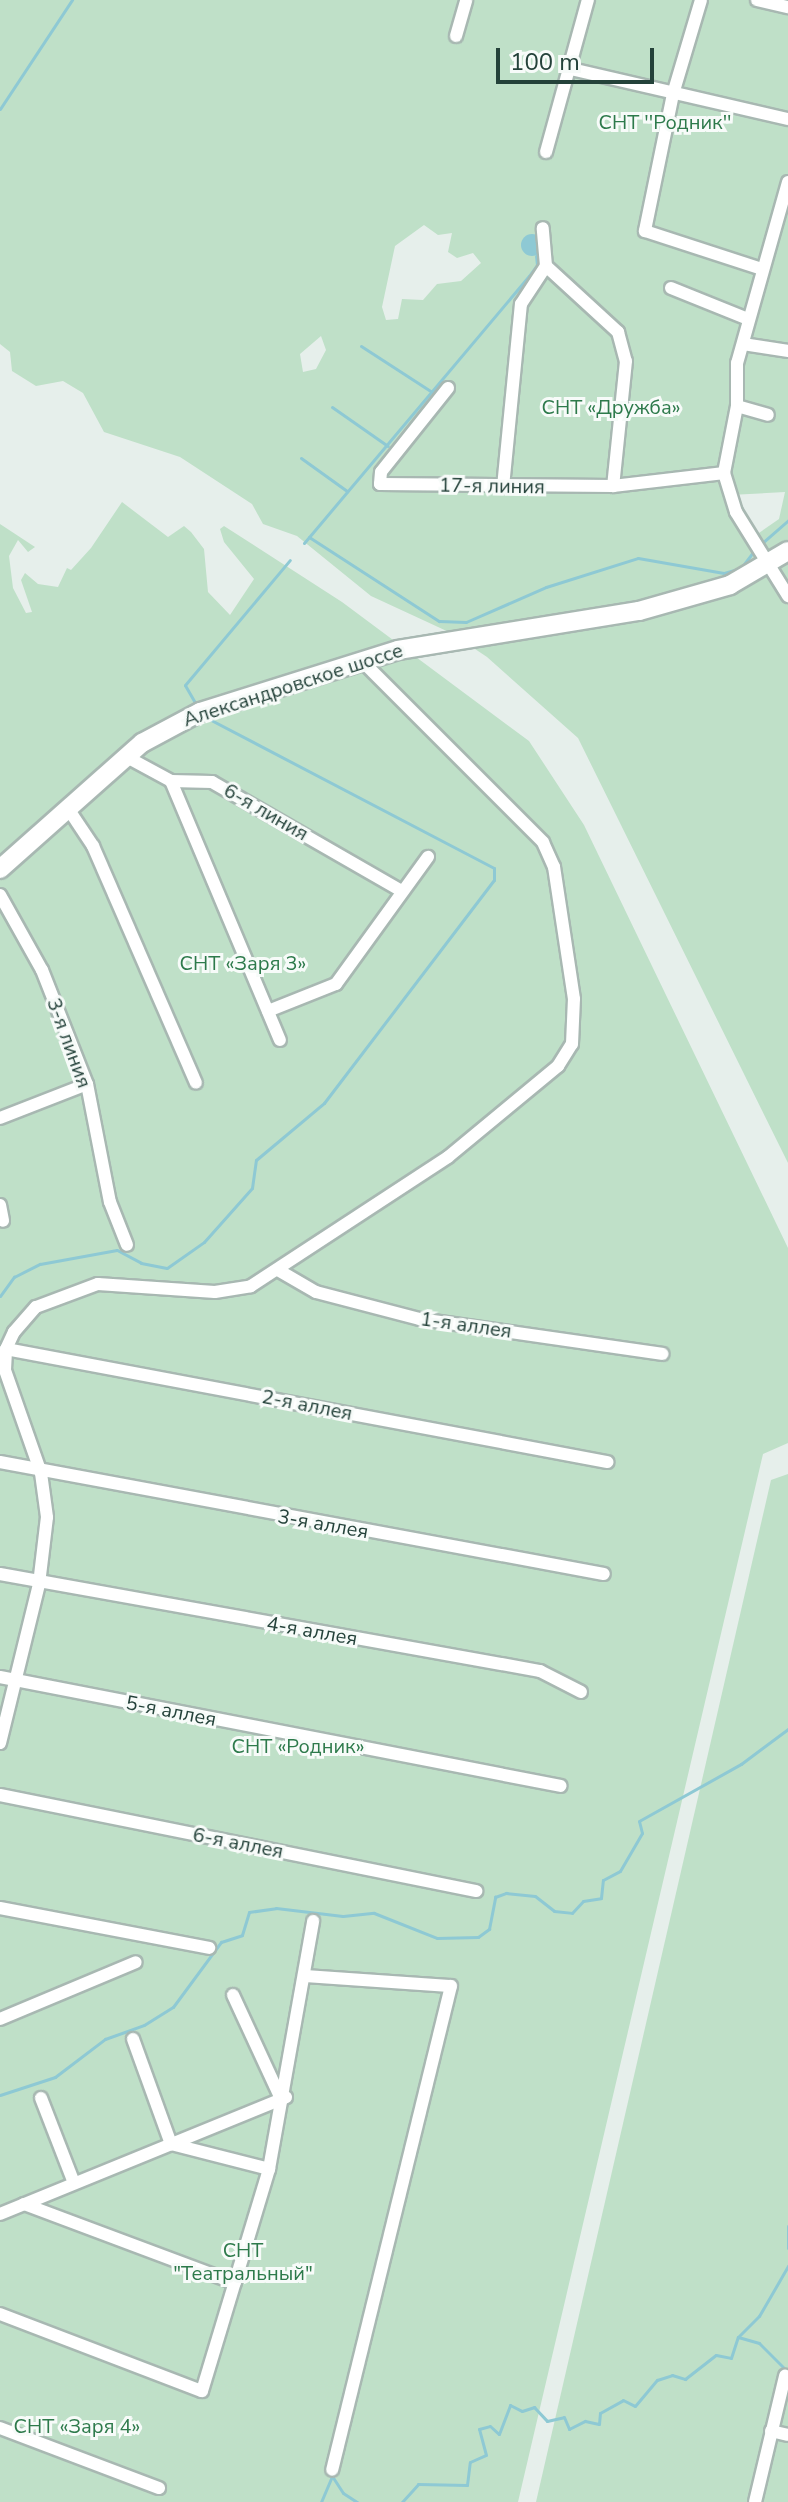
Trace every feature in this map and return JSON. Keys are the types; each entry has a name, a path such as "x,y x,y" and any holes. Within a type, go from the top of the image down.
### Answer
{"street":[{"path":"456,36 466,0"},
{"path":"546,152 588,0"},
{"path":"701,0 673,94 645,231 760,274"},
{"path":"757,0 788,7"},
{"path":"571,69 788,119"},
{"path":"788,182 748,319 737,406 724,473 736,512 770,562 788,596"},
{"path":"503,487 521,304 546,266 543,228"},
{"path":"772,239 788,243"},
{"path":"546,266 618,332 626,361 613,486"},
{"path":"671,288 748,319"},
{"path":"743,344 788,351"},
{"name":"17-я линия","path":"448,388 381,472 377,486 613,486 724,473"},
{"path":"737,406 768,415"},
{"name":"Александровское шоссе","path":"0,869 125,756 200,712 361,660 430,643 639,611 730,585 788,551"},
{"path":"0,1743 39,1584 47,1517 41,1473 11,1392 6,1349 36,1307 65,1293 98,1284 215,1292 251,1286 448,1157 558,1066 572,1044 575,1026 554,867 543,842 361,660"},
{"name":"6-я линия","path":"125,756 171,781 212,782 400,890"},
{"path":"171,781 280,1040"},
{"path":"67,807 93,846 196,1083"},
{"path":"268,1011 336,984 400,890 428,857"},
{"name":"3-я линия","path":"0,895 42,970 87,1084 110,1202 127,1245"},
{"path":"0,1118 87,1084"},
{"path":"0,1205 3,1221"},
{"name":"1-я аллея","path":"278,1270 316,1292 420,1319 662,1354"},
{"name":"2-я аллея","path":"6,1349 607,1462"},
{"name":"3-я аллея","path":"0,1462 41,1473 604,1574"},
{"name":"4-я аллея","path":"0,1574 39,1584 540,1671 581,1692"},
{"path":"0,1677 16,1681"},
{"name":"5-я аллея","path":"16,1681 561,1786"},
{"name":"6-я аллея","path":"0,1795 476,1891"},
{"path":"0,1908 209,1948"},
{"path":"0,2314 202,2391 269,2169 313,1921"},
{"path":"0,2019 136,1962"},
{"path":"304,1976 451,1986 332,2470"},
{"path":"233,1995 283,2098"},
{"path":"133,2039 171,2144"},
{"path":"41,2098 74,2183"},
{"path":"0,2214 283,2098"},
{"path":"171,2144 269,2169"},
{"path":"24,2204 235,2283"},
{"path":"755,2502 785,2376"},
{"path":"0,2428 159,2488"},
{"path":"771,2431 788,2435"}],"green space":[{"path":"0,0 788,0 788,1163 578,738 487,657 451,633 371,596 297,536 263,524 252,504 180,457 104,432 83,393 63,381 36,386 12,371 10,352 0,344","holes":["424,225 438,235 452,233 448,252 457,258 473,253 481,263 461,281 437,284 423,300 402,299 398,319 386,320 382,307 395,246","321,336 326,350 316,369 303,372 300,354","785,492 779,519 756,535 730,495"]},
{"path":"122,502 168,537 184,526 191,532 204,549 208,592 230,615 254,579 224,542 220,529 224,526 342,602 529,741 584,825 788,1248 788,1443 763,1454 518,2502 0,2502 0,524 35,547 28,552 18,540 9,556 13,588 26,613 32,612 21,580 25,573 38,584 58,587 67,568 71,570 91,548"},
{"path":"788,1474 788,2502 536,2502 771,1480"}],"water":[{"path":"532,234 543,245 532,256 521,245"}],"waterway":[{"path":"0,109 72,0"},
{"path":"304,543 529,276 537,265 536,256"},
{"path":"361,346 432,392"},
{"path":"332,407 388,446"},
{"path":"301,458 347,491"},
{"path":"762,543 788,520"},
{"path":"309,537 439,621 466,622 546,587 638,558 724,573 741,568 756,548"},
{"path":"197,706 185,685 290,560"},
{"path":"0,1296 14,1277 40,1264 117,1250 141,1263 167,1268 204,1242 252,1188 256,1160 324,1103 494,880 494,868 203,716"},
{"path":"0,2095 55,2077 105,2039 144,2025 173,2007 221,1942 242,1935 249,1912 276,1908 343,1916 374,1913 437,1938 478,1937 489,1929 495,1897 506,1893 535,1896 554,1911 572,1913 583,1901 601,1898 603,1880 620,1871 642,1833 639,1821 741,1764 788,1729"},
{"path":"788,2226 788,2248"},
{"path":"402,2502 418,2484 467,2485 470,2462 486,2455 479,2429 490,2426 499,2434 510,2405 522,2411 534,2407 547,2421 564,2417 569,2429 585,2421 599,2424 600,2413 623,2400 635,2406 657,2380 672,2375 685,2379 716,2355 731,2358 738,2337 759,2316 788,2266"},
{"path":"738,2337 759,2343 788,2372"},
{"path":"321,2502 332,2476 343,2493 357,2502"}],"park label":[{"name":"СНТ ''Родник''","path":"665,122"},
{"name":"СНТ «Дружба»","path":"611,407"},
{"name":"СНТ «Заря 3»","path":"243,963"},
{"name":"СНТ «Родник»","path":"298,1746"},
{"name":"СНТ \"Театральный\"","path":"243,2262"},
{"name":"СНТ «Заря 4»","path":"77,2426"}]}
